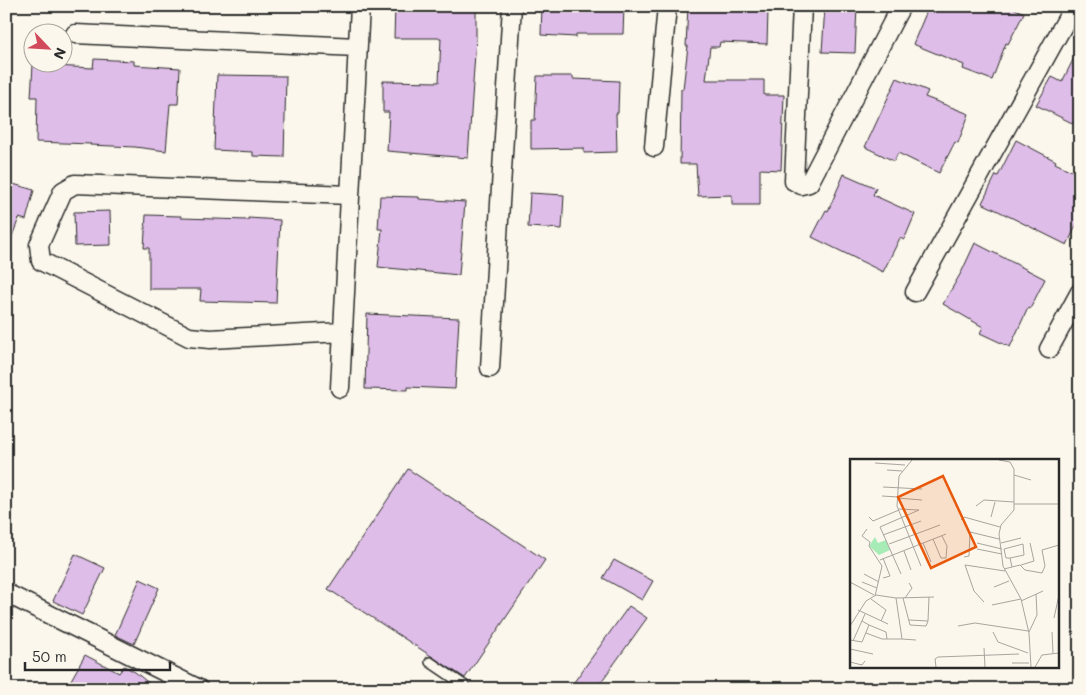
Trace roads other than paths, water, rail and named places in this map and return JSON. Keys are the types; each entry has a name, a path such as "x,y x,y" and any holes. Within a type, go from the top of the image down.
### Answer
{"street":[{"path":"340,388 360,6"},
{"path":"490,368 512,6"},
{"path":"654,147 667,6"},
{"path":"802,6 794,181 801,185 809,183 901,6"},
{"path":"915,292 1074,6"},
{"path":"75,34 358,47"},
{"path":"343,332 210,339 189,337 41,261 39,245 63,191 75,184 349,195"},
{"path":"1050,349 1080,292"},
{"path":"6,593 199,689"}],"lane":[{"path":"430,662 464,685 465,689"}]}
